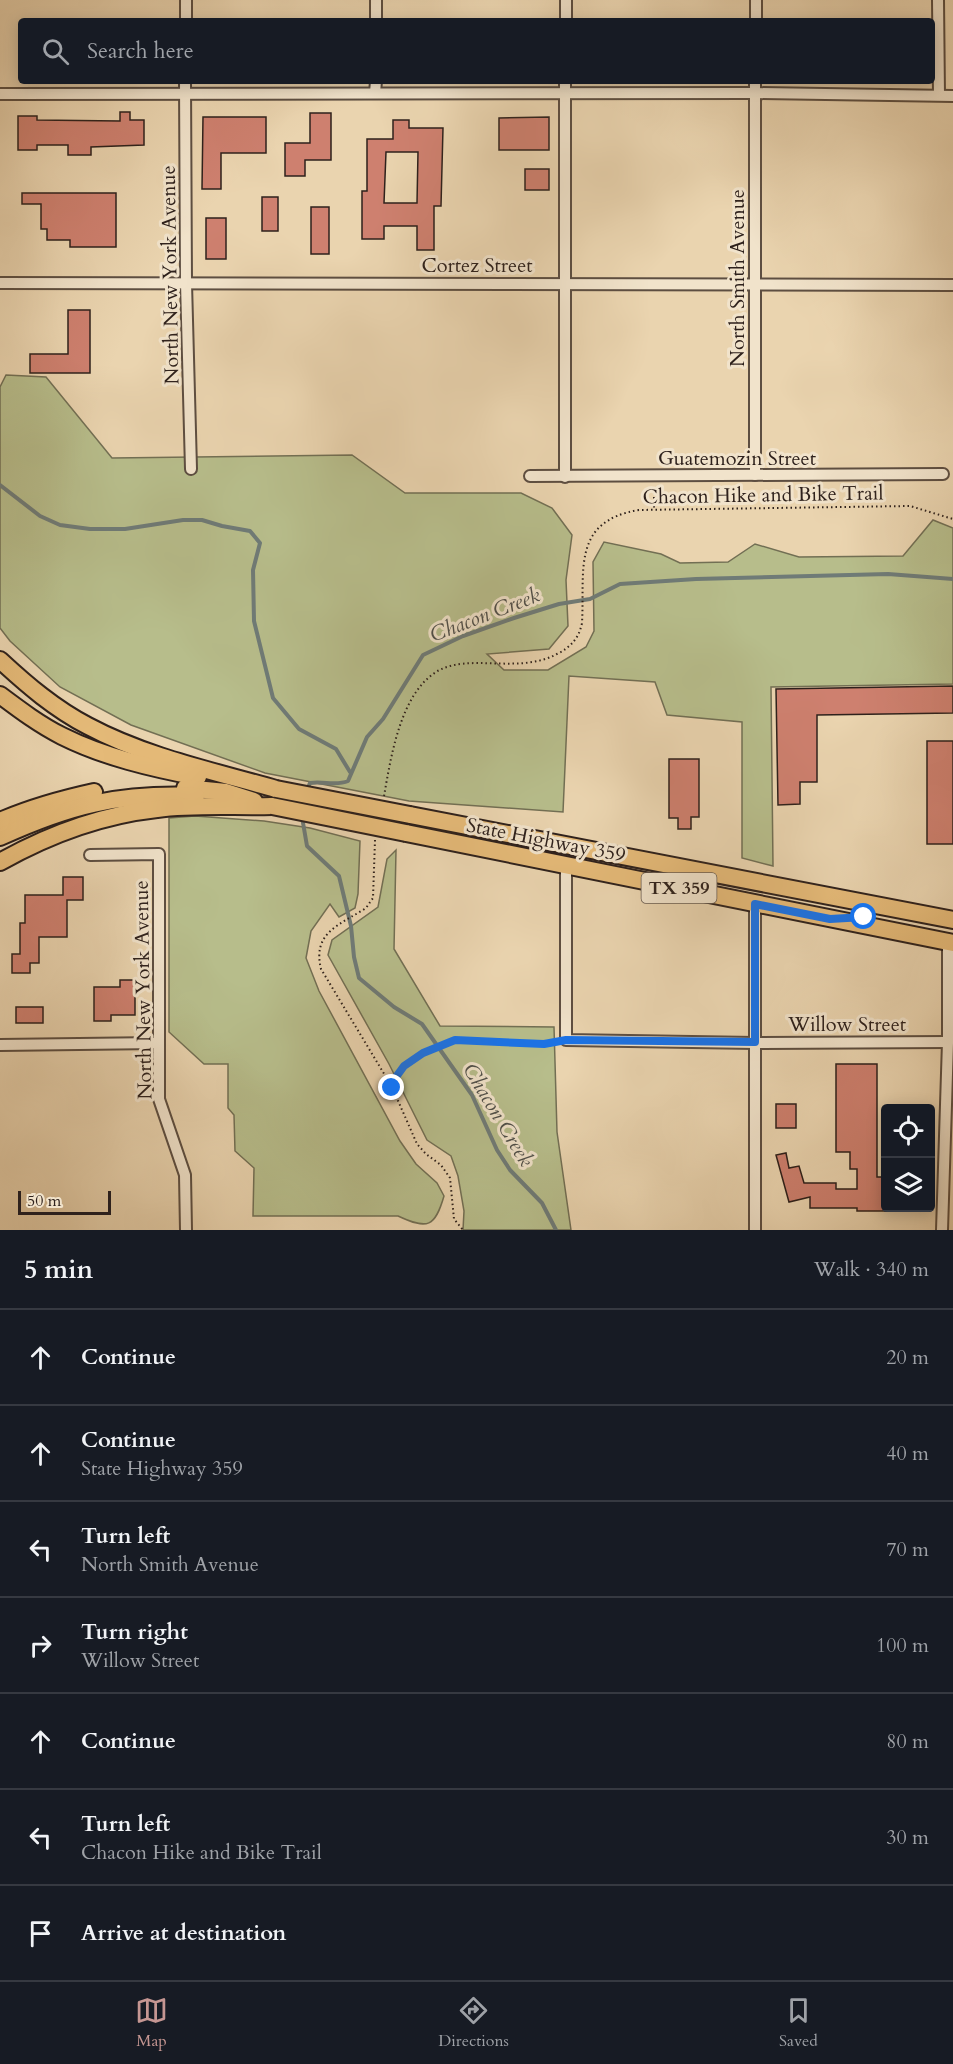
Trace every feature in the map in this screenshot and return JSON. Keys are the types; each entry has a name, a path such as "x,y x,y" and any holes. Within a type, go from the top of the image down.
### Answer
{"main road":[{"path":"0,660 60,710 124,744 276,789"},
{"path":"0,695 59,735 114,757 196,777 276,789"},
{"path":"0,821 65,798 101,790 134,787 226,792 272,806"},
{"name":"State Highway 359","path":"276,789 953,920"},
{"path":"0,837 90,803 128,796 195,796 272,806"},
{"path":"0,862 45,839 114,817 156,809 190,806 272,806"},
{"name":"State Highway 359","path":"272,806 830,919 864,917 951,939"}],"street":[{"path":"186,0 186,18"},
{"path":"376,0 376,18"},
{"path":"566,0 566,18"},
{"path":"756,0 756,18"},
{"path":"938,0 939,95"},
{"name":"North New York Avenue","path":"185,84 186,284 191,469"},
{"path":"375,93 376,84"},
{"path":"565,477 566,84"},
{"name":"North Smith Avenue","path":"755,84 755,476"},
{"path":"0,94 755,93 953,96"},
{"name":"Cortez Street","path":"0,284 953,285"},
{"name":"Guatemozin Street","path":"530,477 943,474"},
{"name":"North New York Avenue","path":"90,855 159,854 159,1099 185,1175 186,1230"},
{"path":"566,865 566,1040"},
{"path":"755,904 755,1230"},
{"path":"942,1230 951,939"},
{"name":"Willow Street","path":"566,1040 948,1042"},
{"path":"0,1045 158,1043"}],"path":[{"path":"654,488 654,510"},
{"name":"Chacon Hike and Bike Trail","path":"382,805 395,742 408,706 425,681 436,672 449,666 468,663 524,664 551,657 566,649 575,640 580,633 583,611 583,562 591,536 613,517 627,512 654,510 910,506 953,519"},
{"path":"377,833 374,897 366,909 331,930 321,942 319,959 321,969 392,1088 417,1143 426,1154 441,1165 450,1178 454,1219 463,1230"},
{"path":"392,1088 404,1066 423,1053 455,1040 544,1044 566,1040"}],"green space":[{"path":"6,375 46,377 112,458 352,455 405,493 521,493 552,508 572,535 566,580 568,626 549,649 487,654 504,670 548,670 586,647 594,631 593,562 604,542 661,554 680,563 728,562 755,544 799,557 903,556 933,520 953,528 953,684 771,687 773,866 742,858 742,722 667,715 655,682 569,676 563,812 409,801 265,773 131,725 60,687 10,641 0,628 0,387"},
{"path":"195,816 264,821 310,828 360,841 358,894 355,908 339,917 330,904 311,931 306,958 319,991 400,1141 416,1164 437,1183 444,1196 437,1214 429,1223 417,1223 398,1216 253,1216 254,1168 235,1151 234,1115 228,1108 228,1064 204,1064 169,1032 169,818"},
{"path":"396,850 394,949 440,1026 554,1027 557,1132 571,1230 463,1230 464,1211 458,1176 451,1156 427,1140 389,1064 328,955 332,940 378,907 387,859"}],"building":[{"path":"120,112 130,112 130,120 144,120 144,145 91,147 91,155 68,155 68,145 37,145 37,150 18,150 18,116 37,116 37,120 120,121"},
{"path":"310,113 331,113 331,160 305,160 305,176 285,176 285,143 310,143"},
{"path":"203,117 266,117 266,153 221,153 221,189 202,189"},
{"path":"549,117 549,150 499,150 499,118"},
{"path":"393,120 409,120 409,128 443,128 441,206 434,206 434,250 417,250 417,226 384,226 384,239 362,239 362,191 367,191 367,139 393,139","holes":["386,152 418,152 417,203 384,203"]},
{"path":"525,169 549,169 549,190 525,190"},
{"path":"22,193 116,193 116,247 70,247 70,240 47,240 47,229 41,229 41,204 22,204"},
{"path":"262,197 278,197 278,231 262,231"},
{"path":"311,207 329,207 329,254 311,254"},
{"path":"206,218 226,218 226,259 206,259"},
{"path":"68,310 90,310 90,373 30,373 30,354 68,354"},
{"path":"953,686 953,713 817,715 817,782 800,782 800,804 778,805 776,689"},
{"path":"927,741 953,741 953,844 927,844"},
{"path":"669,759 699,759 699,817 691,817 691,829 678,829 678,818 669,818"},
{"path":"63,877 83,877 83,900 67,900 67,937 39,937 39,963 30,963 30,973 12,973 12,954 20,954 20,923 25,923 25,895 63,895"},
{"path":"120,980 135,980 135,1015 111,1015 111,1021 94,1021 94,987 120,987"},
{"path":"16,1007 43,1007 43,1023 16,1023"},
{"path":"836,1064 877,1064 877,1177 881,1177 881,1211 857,1211 857,1208 810,1208 810,1197 789,1202 776,1155 786,1153 789,1168 799,1166 804,1183 836,1183 836,1189 857,1189 857,1169 850,1169 850,1152 836,1152"},
{"path":"776,1104 796,1104 796,1128 776,1128"}],"waterway":[{"path":"0,485 40,516 60,525 90,529 125,529 183,520 202,520 250,531 260,543 253,570 254,621 273,698 299,729 336,749 350,772"},
{"name":"Chacon Creek","path":"307,790 310,783 348,781 367,737 383,719 423,655 463,636 514,618 559,604 590,599 620,584 696,579 888,574 953,579"},
{"name":"Chacon Creek","path":"302,817 307,846 339,876 351,926 359,978 394,1007 422,1024 472,1095 497,1150 510,1170 542,1203 556,1230"}],"route":[{"path":"392,1088 404,1066 423,1053 455,1040 544,1044 566,1040 755,1042 755,904 830,919 864,917"}]}
